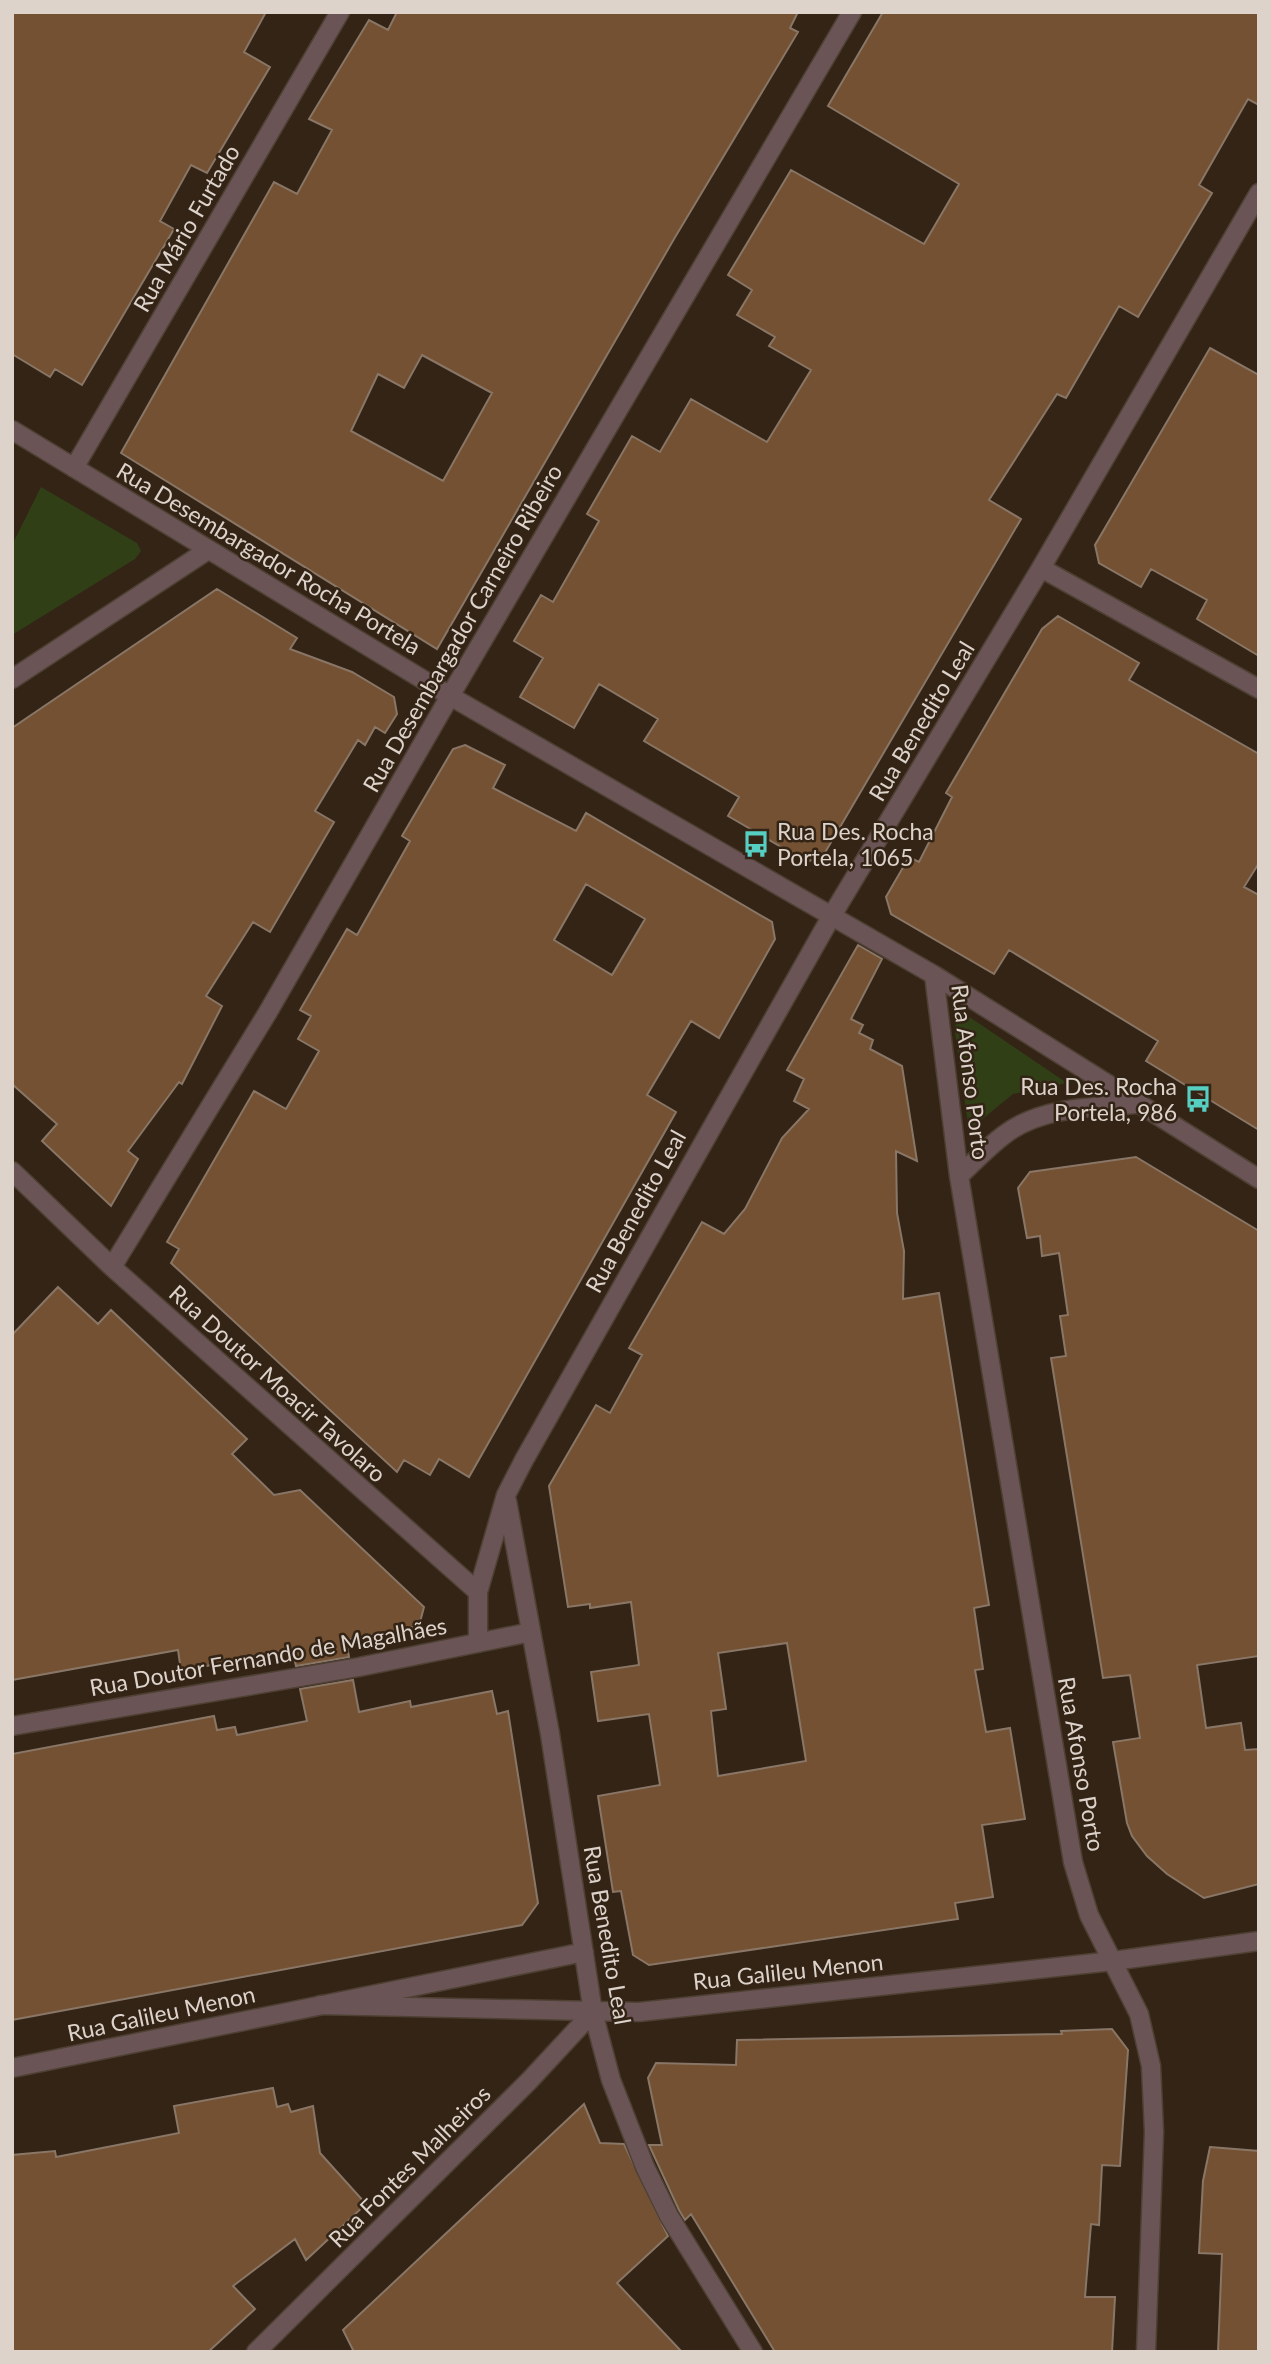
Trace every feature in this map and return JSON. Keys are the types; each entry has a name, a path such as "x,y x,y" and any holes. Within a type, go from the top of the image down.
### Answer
{"street":[{"name":"Rua Mário Furtado","path":"74,468 340,12"},
{"name":"Rua Desembargador Carneiro Ribeiro","path":"112,1267 268,1012 450,695 852,12"},
{"name":"Rua Benedito Leal","path":"478,1592 506,1495 652,1229 831,916 1041,568 1259,194"},
{"name":"Rua Desembargador Rocha Portela","path":"12,430 450,695 934,975 1135,1104 1259,1179"},
{"path":"12,679 208,550"},
{"path":"1041,568 1259,689"},
{"name":"Rua Afonso Porto","path":"934,975 959,1175 1073,1862 1089,1916 1139,2014 1151,2066 1154,2132 1146,2352"},
{"name":"Rua Afonso Porto","path":"959,1175 1006,1133 1043,1117 1076,1107 1135,1104"},
{"name":"Rua Doutor Moacir Tavolaro","path":"12,1171 112,1267 478,1592"},
{"name":"Rua Benedito Leal","path":"506,1495 593,2012 611,2080 645,2167 669,2216 753,2352"},
{"path":"478,1592 478,1643"},
{"name":"Rua Doutor Fernando de Magalhães","path":"12,1726 359,1667 531,1632"},
{"name":"Rua Galileu Menon","path":"320,2005 639,2012 1113,1961 1259,1941"},
{"name":"Rua Galileu Menon","path":"12,2068 584,1952"},
{"name":"Rua Fontes Malheiros","path":"256,2352 529,2081 593,2012"}],"green space":[{"path":"41,487 137,543 141,551 135,559 12,635 12,545"},
{"path":"968,1016 1067,1083 1013,1094 969,1130 954,1026"}],"building":[{"path":"12,12 266,12 244,52 270,67 207,173 191,165 160,221 174,229 82,385 55,369 50,377 12,354"},
{"path":"397,12 798,12 790,28 798,32 674,239 437,649 121,453 274,182 297,194 332,130 309,119 369,20 388,30","holes":["422,355 492,393 443,481 351,431 378,374 404,388"]},
{"path":"883,12 1259,12 1259,105 1248,99 1199,185 1212,193 1138,317 1119,306 1066,398 1057,394 989,500 1021,519 823,856 807,862 728,816 739,797 644,741 658,719 599,684 574,728 520,697 543,658 514,641 541,595 553,602 599,521 587,514 632,436 660,452 691,399 767,442 811,370 769,346 775,337 737,315 752,290 728,275 791,170 924,244 959,184 828,106"},
{"path":"1210,348 1259,375 1259,656 1197,619 1207,600 1151,569 1141,587 1099,563 1095,545"},
{"path":"217,589 297,638 290,649 352,672 394,697 397,714 385,733 375,727 365,745 358,740 315,811 334,822 270,932 253,922 206,996 222,1006 182,1084 179,1082 128,1151 138,1159 111,1206 42,1141 57,1124 12,1084 12,728"},
{"path":"1058,616 1139,663 1129,680 1259,754 1259,863 1244,887 1259,895 1259,1130 1146,1061 1158,1041 1009,950 994,974 891,914 886,897 909,857 919,862 952,797 946,793 1042,629"},
{"path":"465,745 505,765 493,788 576,831 586,813 772,922 775,939 719,1038 691,1021 647,1095 676,1112 469,1477 439,1459 430,1475 404,1460 397,1472 171,1263 179,1249 167,1242 254,1091 286,1109 319,1051 298,1039 311,1016 300,1010 347,929 357,935 410,841 402,836 453,749","holes":["586,884 645,919 612,975 554,940"]},
{"path":"858,945 882,959 851,1019 863,1025 859,1033 873,1040 870,1049 902,1066 917,1161 896,1151 897,1213 904,1251 903,1299 939,1293 989,1605 974,1608 983,1669 975,1670 986,1732 1010,1728 1025,1819 982,1825 993,1897 955,1903 958,1919 649,1965 633,1955 621,1891 613,1892 598,1796 660,1785 649,1714 598,1721 591,1672 639,1665 631,1602 590,1608 590,1604 568,1607 549,1486 596,1405 610,1413 642,1355 629,1348 702,1222 724,1234 745,1209 782,1138 809,1109 794,1101 804,1079 787,1070","holes":["787,1643 806,1761 718,1776 711,1711 726,1709 718,1653"]},
{"path":"1136,1157 1259,1231 1259,1656 1197,1665 1206,1728 1241,1723 1245,1750 1259,1749 1259,1884 1204,1898 1167,1874 1147,1856 1132,1836 1127,1823 1113,1742 1140,1738 1130,1675 1103,1678 1051,1358 1066,1356 1060,1316 1068,1315 1059,1253 1042,1256 1040,1236 1027,1238 1018,1188 1030,1172"},
{"path":"58,1287 98,1324 111,1310 247,1439 232,1454 274,1495 300,1490 424,1607 419,1626 346,1640 349,1657 296,1666 292,1649 181,1671 178,1650 12,1680 12,1335"},
{"path":"353,1680 359,1712 410,1701 411,1707 492,1691 497,1714 508,1711 538,1903 522,1925 12,2020 12,1754 214,1716 217,1730 235,1727 237,1735 307,1721 300,1689"},
{"path":"1112,2029 1128,2050 1120,2166 1102,2165 1099,2225 1091,2224 1085,2297 1115,2297 1112,2352 775,2352 691,2214 685,2220 649,2145 662,2145 648,2078 656,2063 736,2065 737,2040 1062,2034 1061,2031"},
{"path":"273,2088 277,2107 288,2104 291,2112 313,2106 320,2153 366,2204 306,2260 295,2239 233,2286 255,2309 208,2352 12,2352 12,2155 55,2151 56,2157 179,2133 174,2106"},
{"path":"584,2104 600,2143 624,2144 668,2236 617,2283 682,2352 354,2352 343,2330"},
{"path":"1210,2147 1259,2151 1259,2352 1218,2352 1222,2254 1199,2253 1203,2181"}],"place":[{"name":"Rua Des. Rocha Portela, 1065","path":"756,844"},
{"name":"Rua Des. Rocha Portela, 986","path":"1198,1099"}]}
